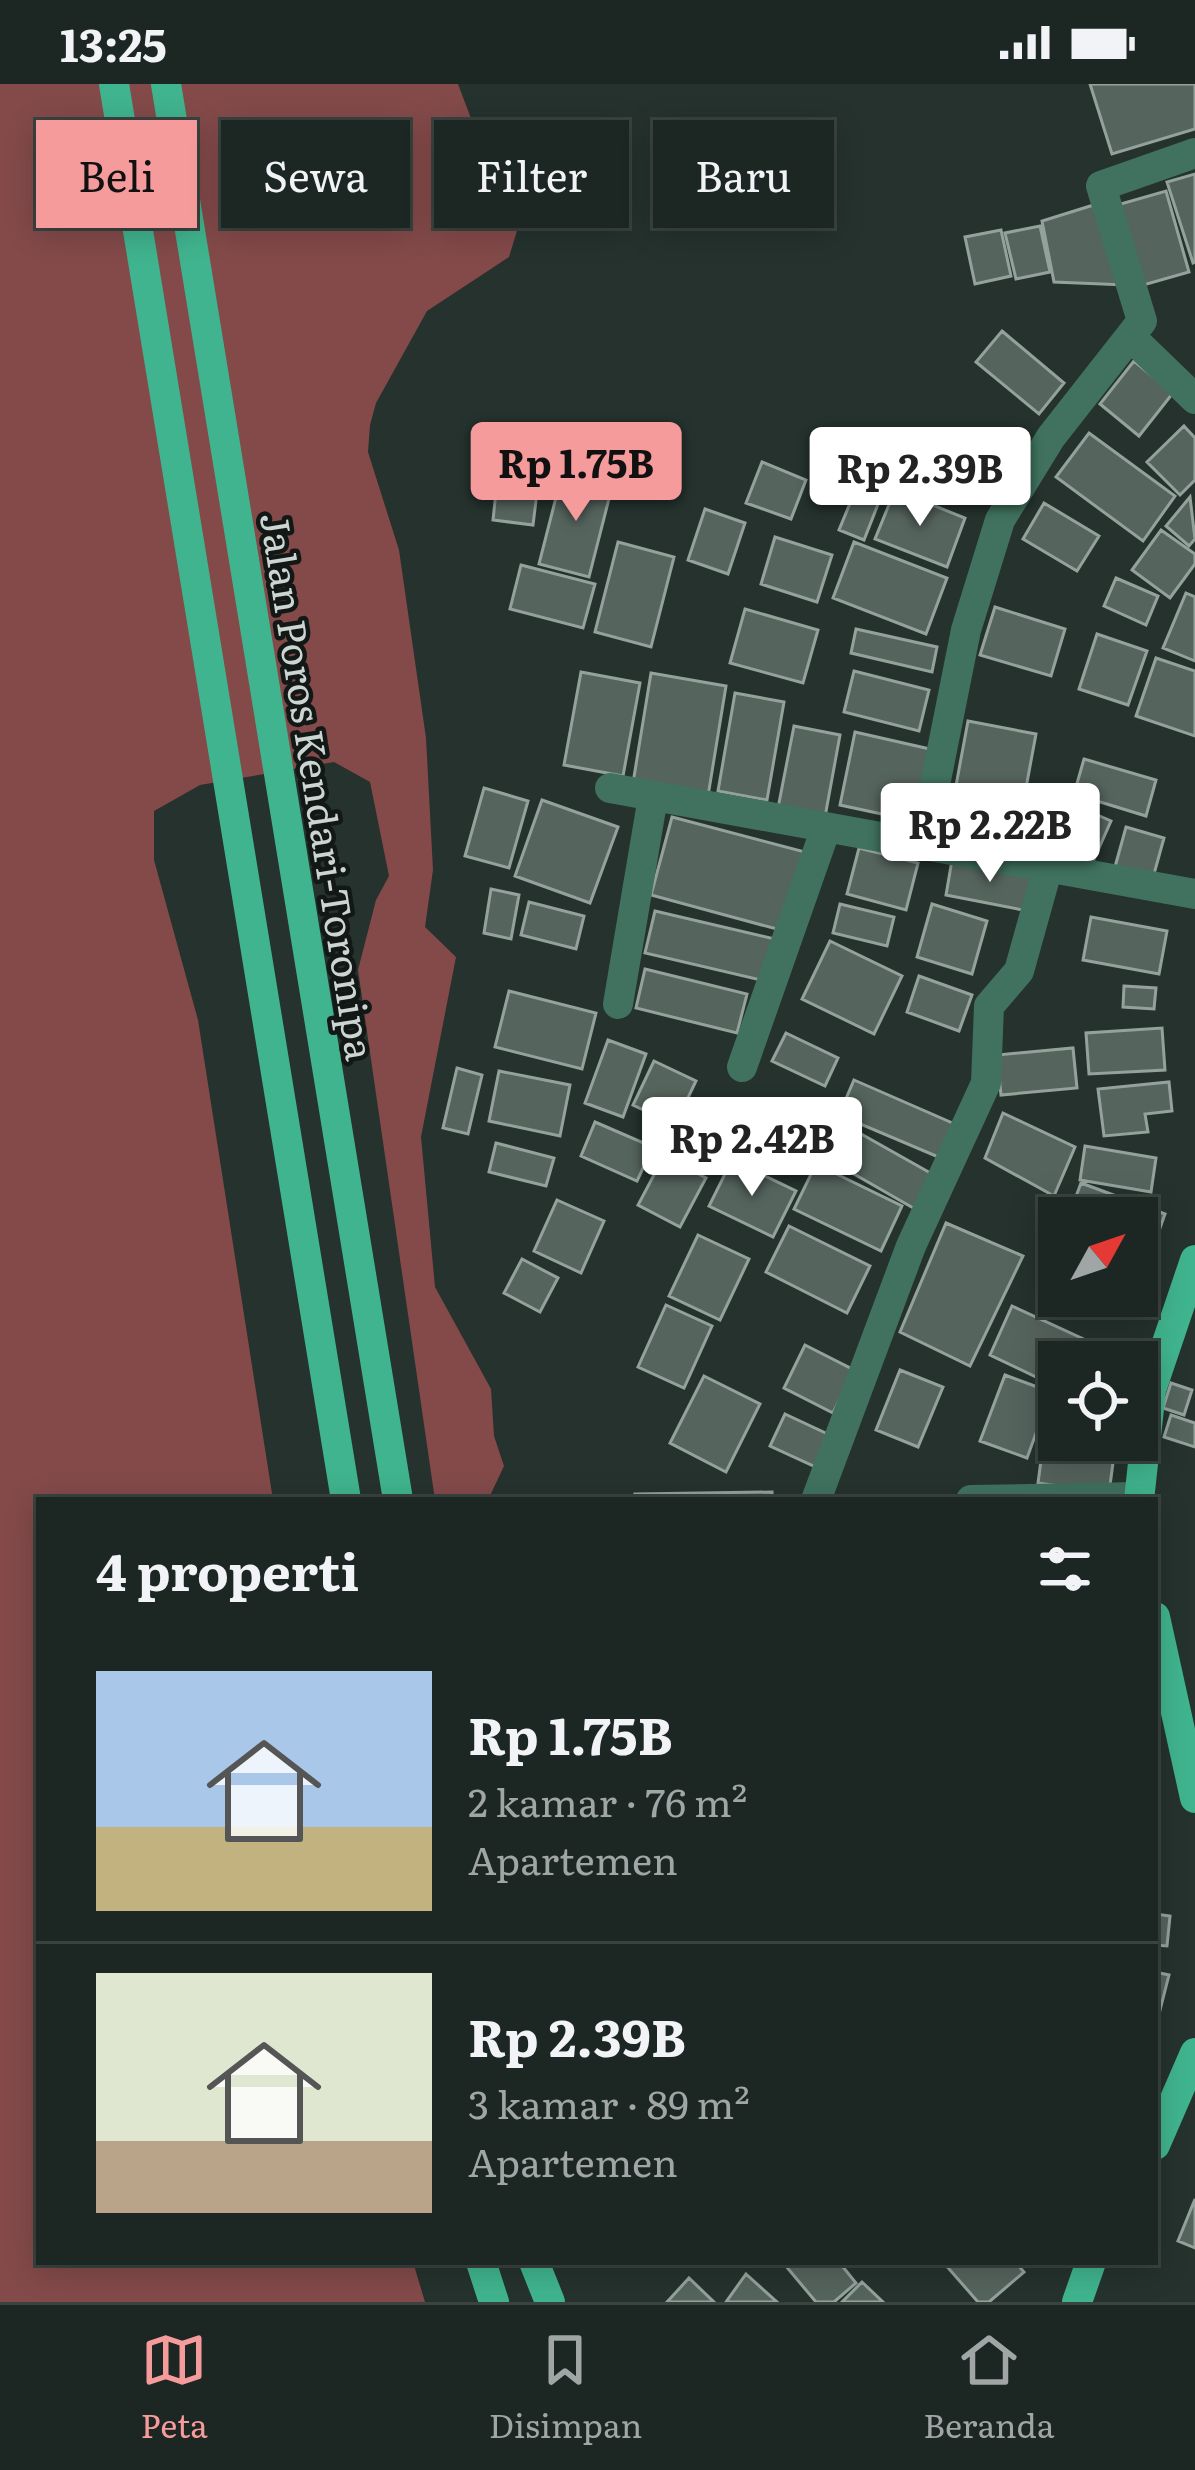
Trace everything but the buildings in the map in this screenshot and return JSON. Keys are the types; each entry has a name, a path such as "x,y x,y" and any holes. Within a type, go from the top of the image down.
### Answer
{"main road":[{"path":"114,84 346,1497"},
{"name":"Jalan Poros Kendari-Toronipa","path":"166,84 398,1497"},
{"path":"1139,1497 1151,1390 1195,1260"},
{"path":"1158,1631 1195,1798"},
{"path":"1158,2138 1195,2053"},
{"path":"482,2265 494,2302"},
{"path":"535,2265 550,2302"},
{"path":"1077,2302 1090,2265"}],"street":[{"path":"923,845 966,630 1000,520 1051,437 1142,321 1101,186 1195,153"},
{"path":"1132,338 1195,399"},
{"path":"610,788 1195,894"},
{"path":"618,1004 653,797"},
{"path":"742,1067 826,828"},
{"path":"817,1497 911,1246 986,1083 989,1006 1019,971 1048,867"}],"shaded area":[{"path":"0,84 458,84 472,120 434,120 434,228 518,228 509,257 427,311 376,403 368,452 399,550 426,738 433,870 425,927 456,957 421,1137 435,1287 491,1389 494,1436 504,1466 489,1497 435,1497 358,970 376,900 389,876 370,782 334,762 200,785 154,811 154,860 198,1020 273,1497 36,1497 36,2265 414,2265 425,2302 0,2302"}]}
